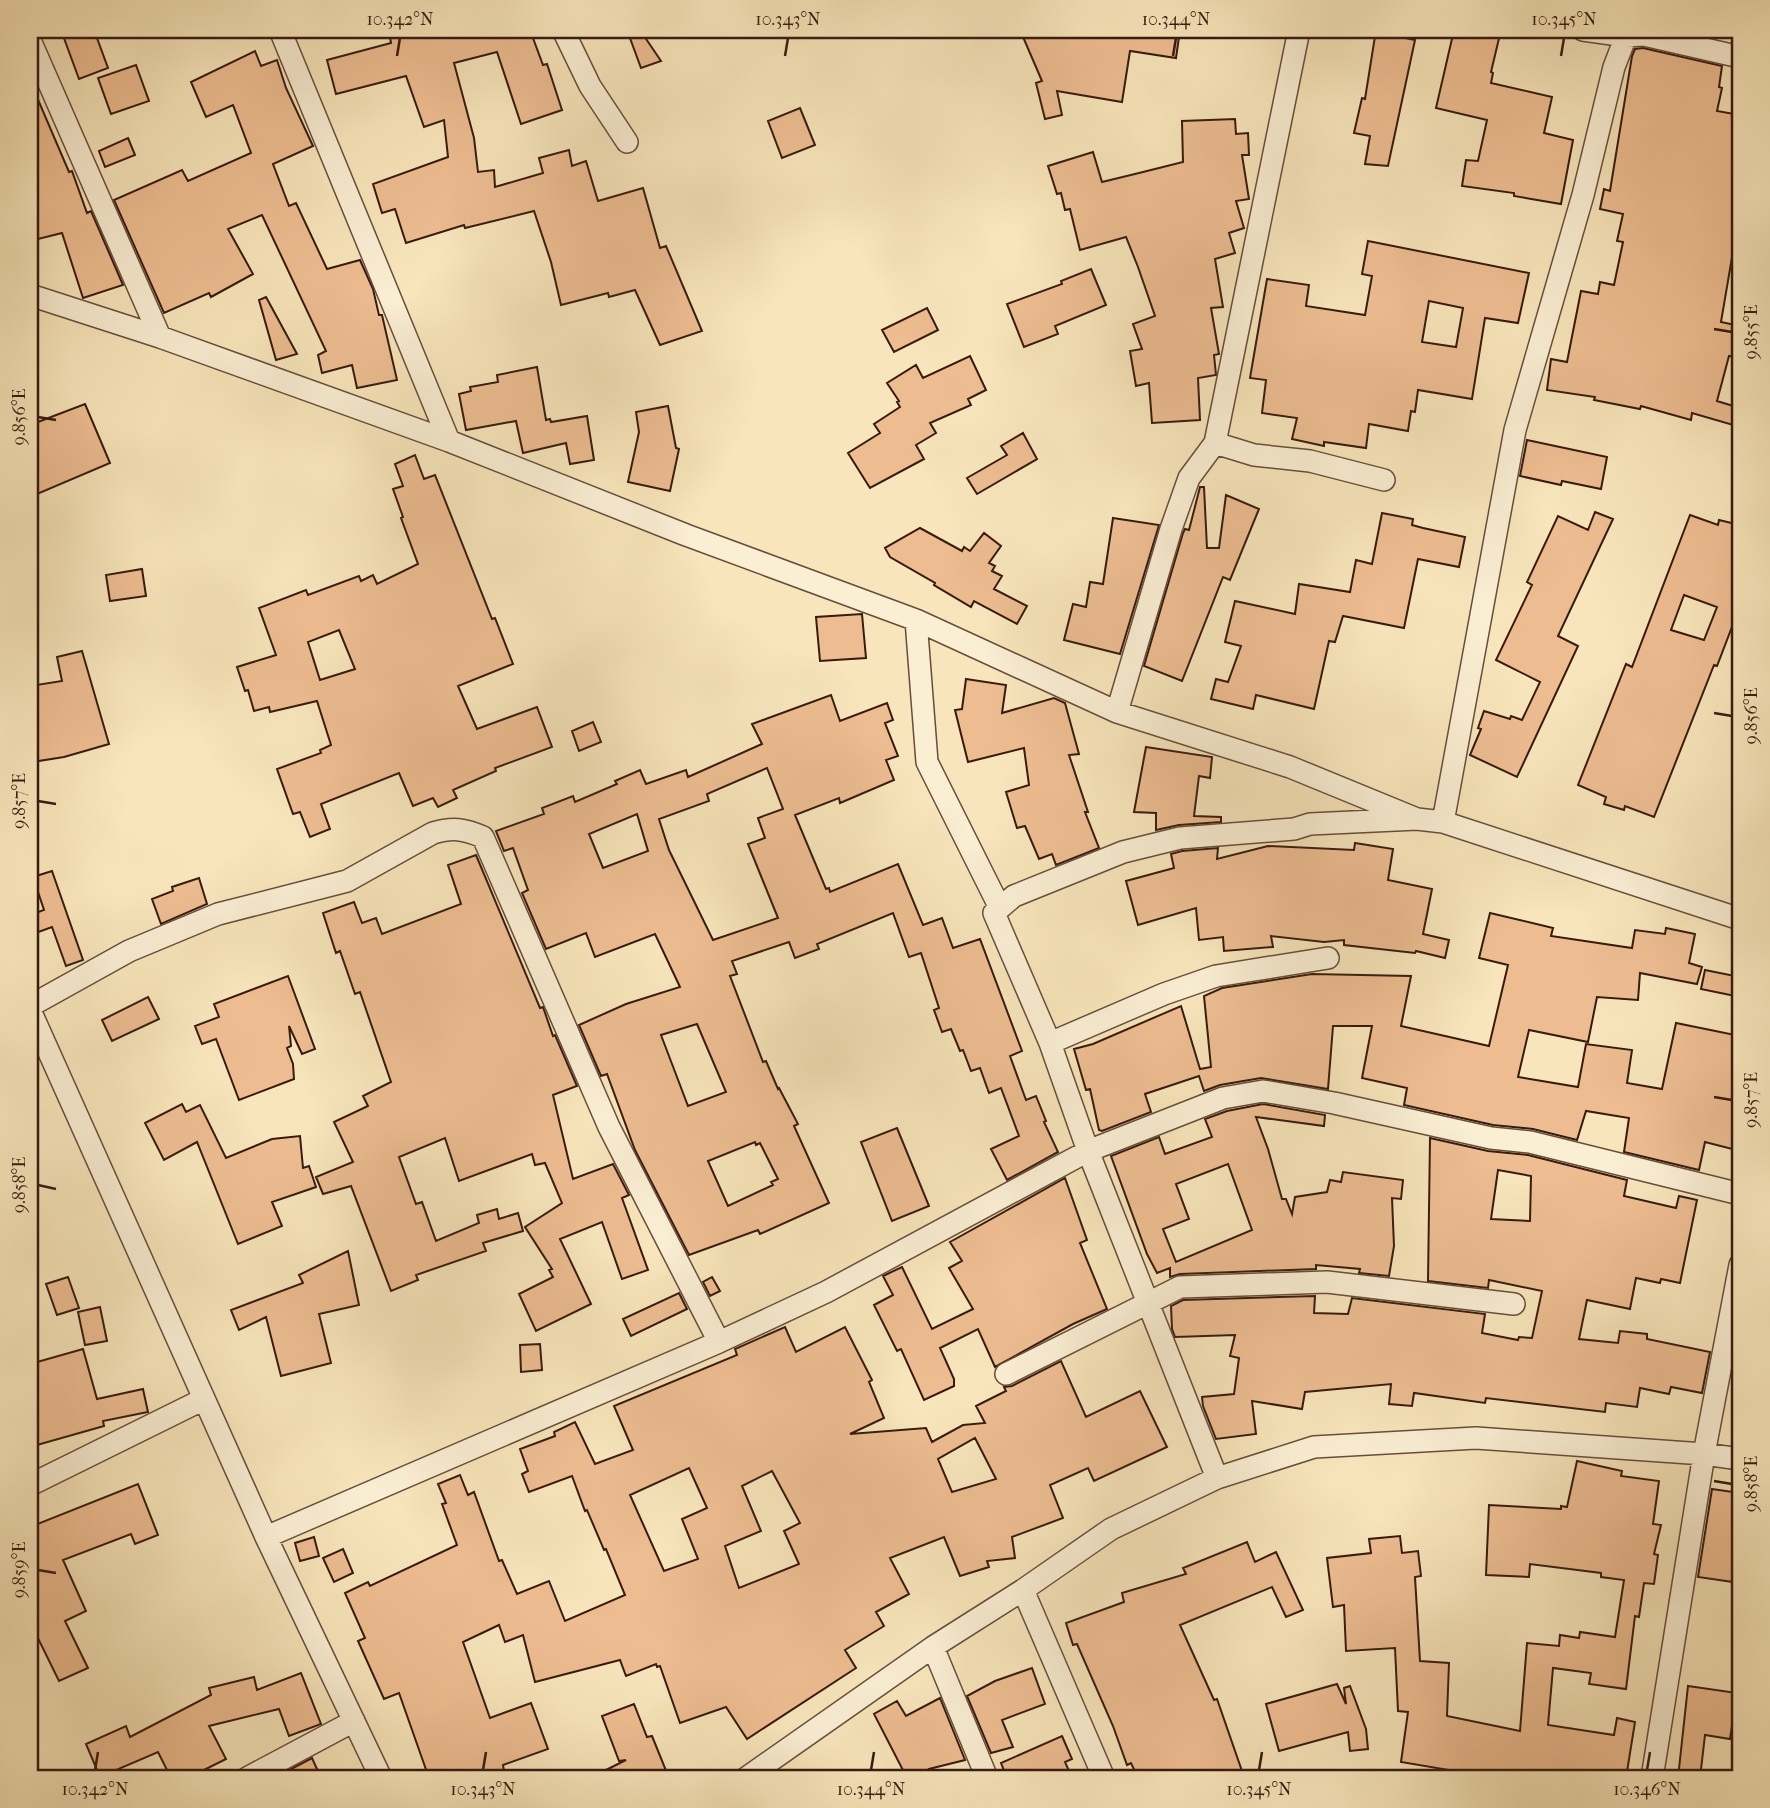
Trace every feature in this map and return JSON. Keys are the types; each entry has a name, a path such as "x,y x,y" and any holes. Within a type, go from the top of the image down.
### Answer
{"street":[{"path":"280,30 449,441"},
{"path":"563,30 590,86 627,142"},
{"path":"1117,712 1171,529 1189,478 1215,443 1299,30"},
{"path":"1583,30 1626,36 1644,35 1740,57"},
{"path":"1443,822 1515,430 1583,195 1614,67 1626,36"},
{"path":"30,40 160,337"},
{"path":"30,295 160,337 449,441 710,545 916,620 1117,712 1290,767 1417,818"},
{"path":"1215,443 1254,455 1310,461 1384,480"},
{"path":"916,620 927,762 999,906"},
{"path":"1217,1478 1088,1151 1051,1043 993,912 1014,896 1123,852 1180,838 1294,830 1310,824 1417,818 1443,822 1740,919"},
{"path":"381,1778 266,1537 30,1008 129,951 218,915 347,881 433,833 462,828 483,837 609,1127 719,1342"},
{"path":"1051,1043 1164,994 1216,976 1328,958"},
{"path":"266,1537 719,1342 826,1292 1088,1151 1223,1098 1263,1091 1334,1103 1491,1138 1530,1142 1740,1194"},
{"path":"1652,1778 1704,1454 1740,1265"},
{"path":"1006,1374 1180,1287 1327,1282 1514,1304"},
{"path":"30,1485 204,1399"},
{"path":"746,1778 933,1647 1023,1590 1111,1529 1217,1478 1314,1447 1476,1438 1704,1454 1740,1459"},
{"path":"1023,1590 1104,1778"},
{"path":"933,1647 987,1778"},
{"path":"247,1778 354,1721"}],"building":[{"path":"61,30 94,30 108,68 79,79"},
{"path":"416,30 530,30 543,65 547,64 562,110 521,124 497,52 454,63 474,138 478,172 494,170 495,187 543,173 539,158 569,150 572,166 586,161 598,201 643,188 660,248 666,246 702,331 660,345 635,290 609,297 608,293 561,305 551,262 534,211 465,228 464,225 406,243 395,209 382,213 373,184 448,157 444,120 424,127 406,76 336,94 327,60 391,43 390,37"},
{"path":"627,30 640,30 661,61 641,68"},
{"path":"1020,30 1180,30 1176,58 1130,51 1122,102 1057,91 1062,115 1045,119 1036,83 1042,81"},
{"path":"1376,30 1398,30 1396,36 1415,40 1388,166 1365,164 1370,136 1354,133 1362,98 1365,99"},
{"path":"1454,30 1501,30 1491,83 1552,97 1544,133 1573,140 1561,204 1514,196 1514,193 1462,186 1466,160 1478,161 1487,120 1436,108"},
{"path":"1643,48 1722,66 1719,87 1722,88 1717,111 1740,115 1740,230 1737,228 1721,322 1740,326 1740,358 1729,356 1717,401 1740,408 1740,427 1692,413 1691,420 1641,406 1640,409 1594,400 1595,397 1547,390 1551,359 1567,362 1581,291 1598,294 1600,282 1614,285 1623,242 1617,241 1623,214 1600,209 1604,189 1610,191 1632,56 1635,49"},
{"path":"255,51 261,66 277,60 286,88 313,146 273,164 289,206 296,203 327,269 360,260 373,289 379,315 382,315 397,380 357,388 352,365 322,373 318,355 326,351 262,215 228,229 253,274 211,297 209,293 164,313 114,200 182,170 188,181 251,153 233,105 206,117 191,82"},
{"path":"136,65 149,101 111,114 98,78"},
{"path":"30,81 69,172 72,171 87,213 91,211 123,285 83,298 62,233 30,241"},
{"path":"800,108 815,145 782,158 768,121"},
{"path":"1235,119 1236,134 1248,133 1249,155 1242,155 1249,199 1236,201 1244,228 1229,233 1235,253 1215,259 1223,307 1211,308 1219,354 1214,355 1216,375 1198,378 1200,420 1152,423 1149,383 1136,386 1130,351 1142,349 1133,324 1155,316 1126,237 1080,250 1070,209 1065,210 1061,193 1057,194 1048,166 1093,152 1102,182 1183,162 1182,121"},
{"path":"128,138 135,155 105,167 99,151"},
{"path":"1368,241 1529,273 1518,323 1485,318 1472,399 1418,390 1415,412 1411,411 1408,431 1369,424 1366,448 1324,442 1324,446 1292,439 1297,418 1262,413 1266,380 1250,378 1267,279 1309,285 1306,306 1365,315 1372,276 1362,274","holes":["1429,301 1463,308 1456,347 1422,342"]},
{"path":"1091,269 1106,305 1055,326 1058,334 1024,347 1007,304 1062,284 1061,281"},
{"path":"266,297 297,354 276,360 259,300"},
{"path":"927,308 938,330 894,352 882,330"},
{"path":"970,356 986,390 968,399 971,405 930,423 936,433 916,445 924,459 870,488 848,453 880,433 874,424 900,407 887,383 916,365 923,378"},
{"path":"537,367 546,420 550,419 551,422 587,416 594,460 570,464 566,443 523,453 516,421 466,430 459,394 471,391 470,387 498,382 497,375"},
{"path":"85,404 110,463 30,497 30,425"},
{"path":"668,406 676,448 679,449 670,491 628,482 639,432 636,412"},
{"path":"1023,433 1037,459 977,494 967,478 1007,455 1001,446"},
{"path":"1527,440 1607,457 1601,489 1562,481 1561,485 1520,476"},
{"path":"415,455 424,479 435,475 492,619 495,618 513,664 458,686 477,729 537,707 552,747 495,768 496,771 453,790 457,798 438,807 433,798 413,806 399,773 321,804 330,829 310,837 300,812 293,814 277,769 321,753 320,750 331,745 317,701 270,712 269,707 254,711 237,667 276,655 259,608 306,590 308,595 359,576 361,581 373,575 377,584 418,564 393,489 403,486 395,464","holes":["339,630 355,669 320,680 308,642"]},
{"path":"1200,487 1204,487 1207,548 1219,548 1226,495 1259,509 1230,580 1223,577 1182,681 1144,666 1183,533 1185,529 1189,530"},
{"path":"1595,512 1613,519 1558,636 1578,646 1517,777 1470,755 1481,729 1478,728 1484,711 1522,720 1540,682 1496,660 1532,585 1527,582 1558,516 1588,530"},
{"path":"1382,513 1413,519 1412,525 1465,537 1459,567 1418,559 1404,628 1343,616 1335,642 1329,641 1314,709 1256,695 1253,709 1211,699 1216,679 1228,682 1241,646 1225,642 1235,601 1295,614 1299,584 1350,592 1356,560 1372,564"},
{"path":"1690,515 1718,525 1719,520 1740,525 1740,606 1654,817 1625,806 1624,810 1604,804 1606,797 1578,785 1626,664 1632,667","holes":["1684,595 1717,607 1704,640 1671,630"]},
{"path":"1113,518 1159,525 1120,654 1064,640 1073,604 1086,607 1090,582 1103,584"},
{"path":"920,528 962,551 964,547 970,551 984,533 1001,546 989,563 995,566 992,571 1002,576 994,589 1027,606 1017,624 974,601 971,607 890,557 885,548"},
{"path":"142,569 146,596 110,601 106,575"},
{"path":"862,614 866,658 820,661 816,617"},
{"path":"82,651 109,744 64,757 32,762 30,686 62,681 57,657"},
{"path":"966,679 1006,685 1002,713 1054,698 1065,703 1079,754 1069,755 1088,812 1085,812 1099,848 1056,865 1052,854 1039,859 1025,826 1017,828 1006,792 1029,785 1024,748 968,762 955,710 962,709"},
{"path":"831,695 840,721 887,703 893,720 885,723 898,756 886,760 894,780 840,803 839,798 795,815 826,889 829,888 830,892 898,864 923,925 942,918 953,948 980,939 1022,1051 1010,1056 1026,1100 1036,1096 1058,1152 1007,1180 991,1149 1019,1136 1001,1088 989,1093 980,1068 971,1071 951,1029 942,1032 934,1010 939,1008 921,953 909,957 893,913 817,944 819,949 795,958 789,942 732,961 737,974 730,976 763,1062 766,1061 798,1124 794,1126 829,1203 760,1234 758,1230 689,1255 635,1150 607,1074 601,1076 579,1025 626,1004 680,987 655,934 595,957 586,933 546,949 522,893 528,890 513,848 504,851 496,831 544,814 542,808 573,796 575,802 617,784 615,781 640,770 646,784 686,770 688,777 762,744 752,724","holes":["767,768 783,809 758,818 765,838 748,844 778,918 713,940 669,850 659,819 709,801 707,794","637,814 648,851 603,868 589,834","697,1024 726,1092 688,1106 661,1035","755,1142 756,1145 760,1143 778,1179 771,1182 773,1185 728,1206 708,1161"]},
{"path":"593,722 601,742 579,751 572,731"},
{"path":"1146,747 1212,757 1210,778 1199,776 1194,816 1221,817 1221,822 1179,825 1156,830 1156,813 1134,812"},
{"path":"1355,843 1393,849 1388,880 1432,889 1423,934 1449,940 1445,958 1416,951 1344,945 1344,940 1324,942 1271,936 1273,947 1224,951 1223,937 1199,940 1196,908 1138,925 1126,881 1174,868 1171,854 1182,851 1218,848 1217,859 1268,846 1354,850"},
{"path":"476,855 540,1008 543,1007 553,1036 555,1035 577,1086 553,1095 573,1179 613,1164 629,1195 622,1198 648,1270 622,1279 602,1222 560,1239 591,1304 536,1331 519,1294 553,1277 549,1270 552,1269 525,1227 562,1203 545,1163 535,1165 532,1154 459,1181 445,1138 399,1157 416,1204 422,1202 436,1241 479,1223 477,1215 497,1209 499,1219 518,1213 523,1231 483,1243 486,1251 416,1275 418,1280 391,1291 351,1186 323,1194 316,1177 353,1162 334,1122 368,1106 363,1096 391,1082 360,992 355,994 340,951 336,953 323,913 354,902 362,923 376,918 382,934 461,904 448,865"},
{"path":"52,871 83,960 66,966 52,927 30,935 30,915 44,910 33,877"},
{"path":"199,878 207,904 161,924 152,899 173,891 172,887"},
{"path":"1490,913 1553,928 1551,936 1632,948 1635,930 1665,934 1666,928 1695,934 1689,963 1702,967 1697,984 1640,973 1638,1000 1597,997 1588,1042 1529,1030 1518,1077 1578,1087 1586,1044 1632,1050 1627,1083 1662,1089 1676,1023 1740,1036 1740,1151 1705,1142 1699,1170 1624,1152 1629,1118 1586,1111 1577,1140 1404,1105 1407,1088 1362,1078 1372,1026 1333,1026 1328,1089 1261,1078 1220,1085 1204,1091 1199,1076 1145,1094 1151,1112 1099,1130 1090,1089 1086,1090 1074,1049 1093,1044 1181,1006 1200,1069 1211,1067 1204,996 1222,988 1312,974 1411,976 1401,1026 1489,1046 1508,965 1479,958"},
{"path":"1705,970 1740,977 1740,997 1701,989"},
{"path":"288,976 315,1049 302,1054 289,1026 291,1046 287,1048 293,1064 294,1079 239,1100 216,1039 202,1044 195,1026 219,1017 214,1004"},
{"path":"148,997 159,1019 112,1041 102,1020"},
{"path":"182,1104 186,1112 200,1105 226,1158 272,1139 300,1136 303,1168 309,1166 316,1187 272,1202 282,1226 238,1244 197,1142 164,1160 145,1123"},
{"path":"1263,1104 1325,1115 1324,1126 1256,1117 1282,1199 1286,1199 1292,1214 1295,1197 1327,1192 1330,1180 1341,1182 1343,1172 1403,1180 1401,1199 1392,1198 1394,1246 1389,1276 1359,1273 1360,1269 1316,1265 1316,1269 1180,1274 1170,1277 1170,1268 1157,1273 1147,1254 1111,1156 1159,1137 1165,1154 1212,1137 1205,1119 1227,1111","holes":["1228,1164 1252,1230 1176,1262 1163,1229 1189,1219 1176,1184"]},
{"path":"897,1128 929,1206 892,1221 861,1142"},
{"path":"1430,1138 1488,1151 1528,1155 1627,1180 1624,1196 1676,1208 1679,1196 1697,1200 1680,1283 1661,1279 1660,1283 1636,1278 1630,1309 1587,1300 1579,1339 1618,1343 1620,1331 1647,1334 1647,1339 1710,1352 1702,1393 1671,1387 1669,1394 1640,1388 1637,1407 1606,1403 1605,1412 1486,1398 1485,1403 1414,1393 1412,1406 1389,1404 1391,1384 1305,1392 1302,1409 1252,1401 1256,1434 1216,1439 1202,1397 1234,1394 1239,1358 1230,1356 1235,1335 1175,1337 1171,1306 1183,1300 1315,1296 1314,1313 1348,1314 1352,1298 1485,1314 1482,1333 1518,1340 1519,1337 1532,1338 1542,1291 1489,1280 1488,1288 1428,1281","holes":["1498,1170 1531,1176 1530,1221 1491,1219"]},
{"path":"1065,1178 1087,1240 1080,1243 1107,1309 1073,1324 995,1367 978,1329 940,1348 954,1379 954,1386 924,1400 901,1349 897,1351 874,1305 893,1295 883,1276 902,1267 932,1329 973,1309 949,1268 962,1261 950,1242"},
{"path":"348,1251 359,1305 319,1314 331,1363 281,1376 266,1317 239,1330 231,1310 303,1283 299,1275"},
{"path":"68,1277 79,1308 57,1315 46,1284"},
{"path":"712,1277 720,1291 710,1296 703,1282"},
{"path":"679,1293 687,1309 631,1336 623,1319"},
{"path":"100,1307 107,1341 85,1345 78,1312"},
{"path":"785,1327 796,1352 845,1327 872,1380 869,1382 884,1418 850,1434 926,1428 932,1442 963,1425 985,1423 976,1406 1006,1391 1004,1387 1012,1386 1061,1361 1086,1417 1140,1391 1167,1447 1094,1481 1088,1468 1050,1485 1063,1518 1012,1537 1015,1558 987,1561 989,1567 960,1576 944,1537 890,1558 909,1594 876,1612 884,1626 845,1650 856,1668 747,1739 726,1707 680,1723 660,1666 657,1667 656,1664 626,1676 620,1660 535,1682 523,1635 505,1642 499,1625 463,1642 490,1718 531,1703 548,1749 503,1765 505,1778 429,1778 399,1693 384,1699 358,1641 365,1638 345,1593 368,1582 370,1586 457,1545 442,1504 446,1503 438,1484 460,1475 468,1495 474,1492 499,1561 502,1560 517,1594 549,1581 565,1621 625,1595 606,1549 604,1550 587,1510 585,1511 572,1476 529,1492 522,1474 528,1471 520,1449 555,1436 554,1432 575,1422 595,1464 633,1450 614,1406 737,1355 735,1349","holes":["975,1438 996,1479 952,1492 938,1459","689,1468 707,1508 682,1519 698,1559 664,1571 630,1495","772,1471 800,1523 784,1531 799,1564 739,1588 725,1546 761,1531 742,1486"]},
{"path":"540,1344 542,1370 521,1372 520,1345"},
{"path":"83,1349 97,1399 143,1389 148,1412 103,1421 104,1426 37,1445 30,1420 30,1364"},
{"path":"1577,1461 1622,1471 1621,1476 1659,1481 1653,1524 1661,1525 1654,1554 1658,1555 1654,1584 1644,1583 1639,1617 1635,1616 1626,1689 1589,1684 1591,1673 1553,1668 1548,1725 1614,1735 1617,1718 1635,1722 1626,1778 1496,1778 1401,1762 1408,1712 1398,1711 1395,1648 1346,1651 1344,1605 1333,1607 1327,1558 1371,1553 1369,1539 1400,1536 1402,1553 1418,1551 1421,1576 1415,1577 1420,1661 1449,1663 1447,1716 1520,1731 1527,1643 1559,1646 1560,1635 1579,1638 1580,1632 1615,1637 1624,1580 1601,1577 1601,1573 1530,1564 1529,1577 1486,1575 1489,1505 1561,1509 1561,1506 1567,1507"},
{"path":"138,1484 158,1535 135,1544 131,1534 63,1560 86,1611 65,1621 88,1668 59,1681 30,1622 30,1527"},
{"path":"1712,1489 1740,1493 1740,1583 1698,1577"},
{"path":"314,1537 319,1556 300,1561 295,1543"},
{"path":"1247,1542 1255,1562 1276,1552 1303,1610 1286,1617 1272,1587 1180,1625 1214,1700 1217,1699 1243,1774 1233,1778 1138,1778 1131,1763 1127,1765 1113,1726 1077,1644 1073,1645 1066,1623 1124,1602 1122,1593 1186,1574 1183,1568"},
{"path":"343,1549 353,1573 334,1582 323,1558"},
{"path":"1032,1668 1045,1704 1002,1720 1013,1747 991,1753 967,1696 995,1681"},
{"path":"301,1673 321,1724 289,1736 279,1709 209,1726 226,1759 188,1778 171,1778 158,1752 100,1777 86,1744 126,1726 130,1737 211,1695 209,1688 254,1677 257,1690"},
{"path":"1337,1684 1346,1704 1344,1688 1350,1686 1366,1729 1368,1749 1350,1751 1348,1732 1279,1751 1266,1704"},
{"path":"1688,1686 1737,1693 1730,1739 1705,1735 1700,1778 1678,1778"},
{"path":"940,1698 965,1760 929,1769 933,1778 907,1778 874,1714 897,1701 906,1716"},
{"path":"634,1704 647,1737 652,1736 669,1778 590,1778 626,1760 619,1761 602,1716"},
{"path":"1062,1736 1072,1759 1065,1762 1072,1778 1007,1778 1001,1763"},
{"path":"312,1758 321,1778 274,1778"}]}
